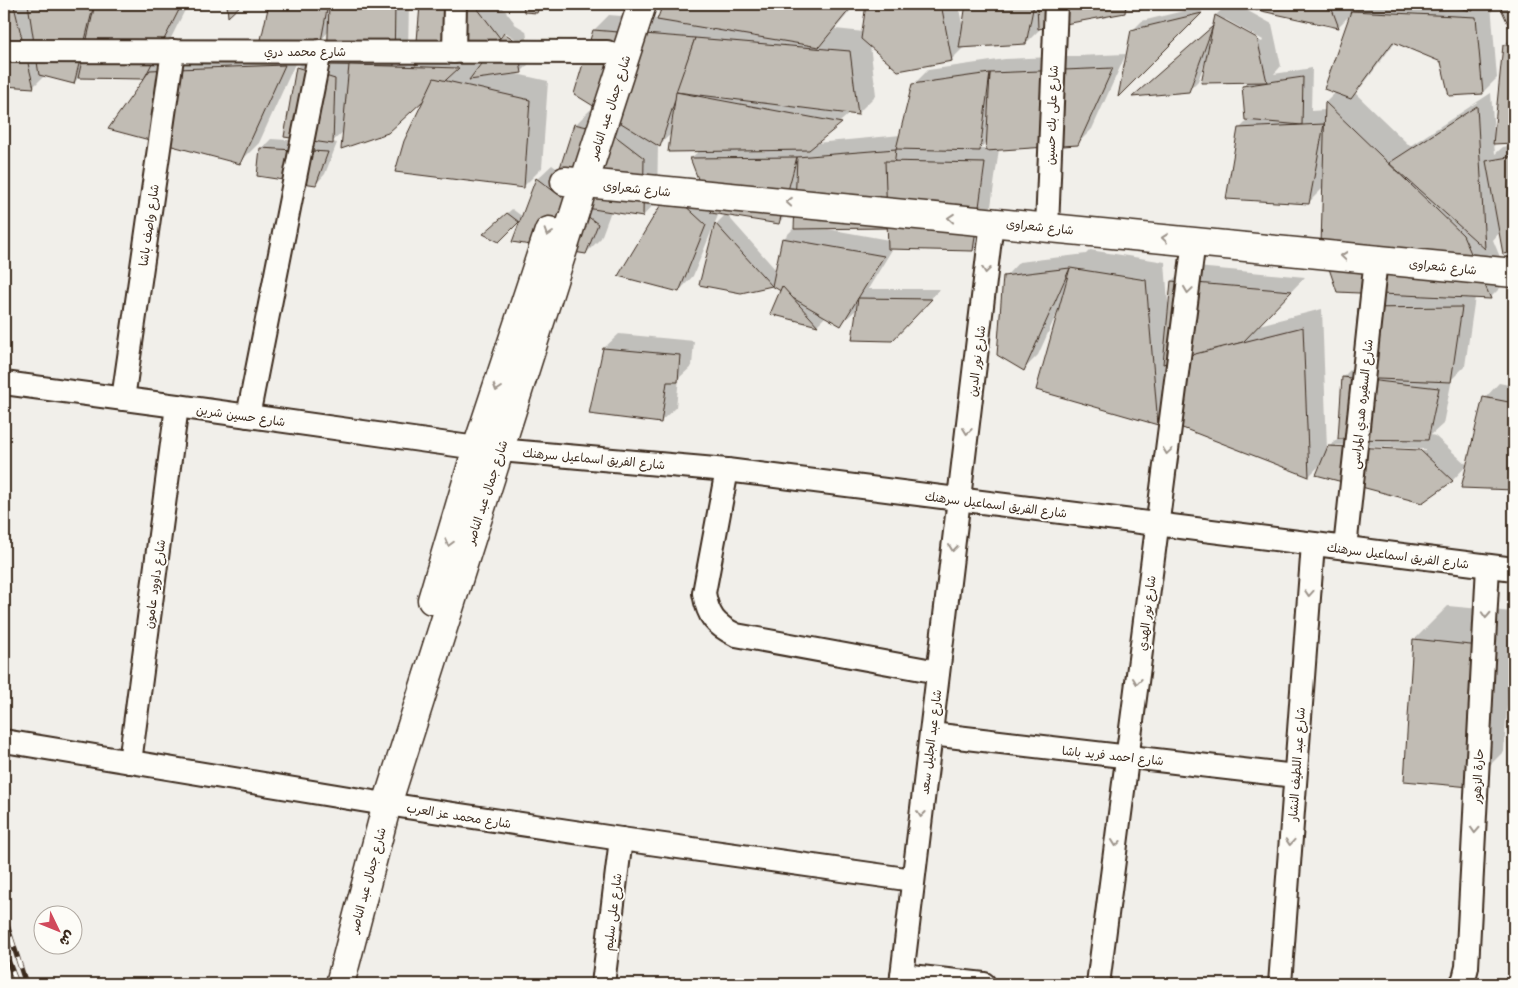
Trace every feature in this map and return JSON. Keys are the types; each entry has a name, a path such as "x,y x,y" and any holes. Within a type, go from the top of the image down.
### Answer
{"main road":[{"name":"شارع جمال عبد الناصر","path":"575,182 606,52 622,4"},
{"name":"شارع جمال عبد الناصر","path":"321,984 380,803 488,449 575,182 642,4"},
{"name":"شارع شعراوى","path":"575,182 1514,273"},
{"name":"شارع جمال عبد الناصر","path":"340,984 380,803"}],"street":[{"path":"454,4 454,52"},
{"name":"شارع على بك حسين","path":"1047,227 1056,4"},
{"name":"شارع محمد دري","path":"4,51 606,52"},
{"name":"شارع واصف باشا","path":"123,399 173,51"},
{"path":"248,416 320,51"},
{"name":"شارع نور الدين","path":"959,500 992,222"},
{"name":"شارع نور الهدي","path":"1098,984 1194,241"},
{"name":"شارع السفيره هدي المراسى","path":"1345,548 1376,259"},
{"name":"شارع حسين شرين","path":"4,383 488,449"},
{"name":"شارع داوود عامون","path":"130,762 177,406"},
{"name":"شارع الفريق اسماعيل سرهنك","path":"488,449 727,470 1514,569"},
{"path":"727,470 704,593 706,607 713,619 723,629 736,635 938,672"},
{"name":"شارع عبد الجليل سعد","path":"902,980 959,500"},
{"name":"شارع عبد اللطيف النشار","path":"1280,984 1313,544"},
{"name":"حارة الزهور","path":"1461,984 1467,967 1488,566"},
{"name":"شارع احمد فريد باشا","path":"931,734 1295,776"},
{"name":"شارع محمد عز العرب","path":"4,742 380,803 913,880"},
{"name":"شارع على سليم","path":"603,984 621,839"},
{"path":"902,980 984,984"}],"building":[{"path":"28,4 94,4 74,84 39,75"},
{"path":"95,4 182,4 144,79 78,78"},
{"path":"227,4 242,4 228,17"},
{"path":"269,4 328,4 321,41 260,44"},
{"path":"329,4 395,4 394,66 327,65"},
{"path":"462,4 509,4 463,8"},
{"path":"474,4 500,38 415,65 420,5"},
{"path":"523,4 540,4 537,13 524,12"},
{"path":"663,4 854,4 819,47 657,20"},
{"path":"866,4 941,4 952,61 898,71 861,39"},
{"path":"966,4 1034,4 1026,44 959,48"},
{"path":"1037,4 1126,4 1125,13 1038,29"},
{"path":"1140,4 1155,4 1140,10"},
{"path":"1248,4 1330,4 1339,28 1248,8"},
{"path":"1329,4 1365,4 1331,10"},
{"path":"1437,4 1473,4 1473,11"},
{"path":"1499,4 1514,4 1514,27 1509,26"},
{"path":"4,5 14,6 34,88 4,86"},
{"path":"1351,11 1476,17 1483,94 1449,96 1441,62 1393,42 1351,99 1324,89"},
{"path":"1202,13 1118,97 1131,30"},
{"path":"1215,15 1257,38 1267,82 1201,83"},
{"path":"1213,26 1189,92 1132,97"},
{"path":"593,30 695,38 660,147 574,94"},
{"path":"504,33 516,41 522,73 469,80"},
{"path":"695,38 850,51 858,115 676,92"},
{"path":"1514,44 1514,143 1493,144 1503,45"},
{"path":"285,65 240,164 108,129 150,70"},
{"path":"349,65 459,68 388,133 341,149"},
{"path":"296,67 335,79 333,144 284,137"},
{"path":"1113,68 1078,145 986,151 990,73"},
{"path":"990,73 980,151 896,149 912,84"},
{"path":"1303,77 1302,125 1245,120 1242,86"},
{"path":"434,78 530,100 524,188 395,172 404,141"},
{"path":"676,92 842,123 809,150 668,152"},
{"path":"1325,102 1463,235 1491,299 1337,292 1321,245"},
{"path":"1477,106 1485,249 1389,163"},
{"path":"574,124 610,132 644,158 643,217 549,202"},
{"path":"1324,124 1309,204 1226,199 1238,128"},
{"path":"260,148 328,152 316,185 257,176"},
{"path":"896,149 887,228 794,229 797,157"},
{"path":"1514,156 1514,252 1503,254 1486,161"},
{"path":"797,157 779,224 711,213 690,158"},
{"path":"885,161 985,163 973,251 888,249"},
{"path":"536,178 598,224 586,254 512,242"},
{"path":"669,191 706,225 679,292 618,276"},
{"path":"507,213 519,222 499,242 483,234"},
{"path":"715,223 772,286 741,293 699,285"},
{"path":"782,238 884,256 841,326 772,286"},
{"path":"1070,268 1146,280 1158,425 1036,390"},
{"path":"1070,268 1024,371 997,355 1003,276"},
{"path":"1171,281 1292,291 1243,342 1163,364"},
{"path":"782,286 818,326 770,314"},
{"path":"858,298 932,299 892,341 852,340"},
{"path":"1462,307 1451,382 1353,378 1358,308"},
{"path":"1303,327 1309,477 1180,427 1191,355"},
{"path":"603,348 680,355 678,382 667,382 661,423 589,414"},
{"path":"1342,377 1439,388 1428,440 1338,439"},
{"path":"1483,397 1514,403 1514,490 1461,488"},
{"path":"1328,446 1420,450 1453,481 1422,503 1316,475"},
{"path":"1413,639 1480,646 1470,787 1404,781"}],"railway":[{"path":"4,916 26,984"},
{"path":"4,950 17,984"}]}
